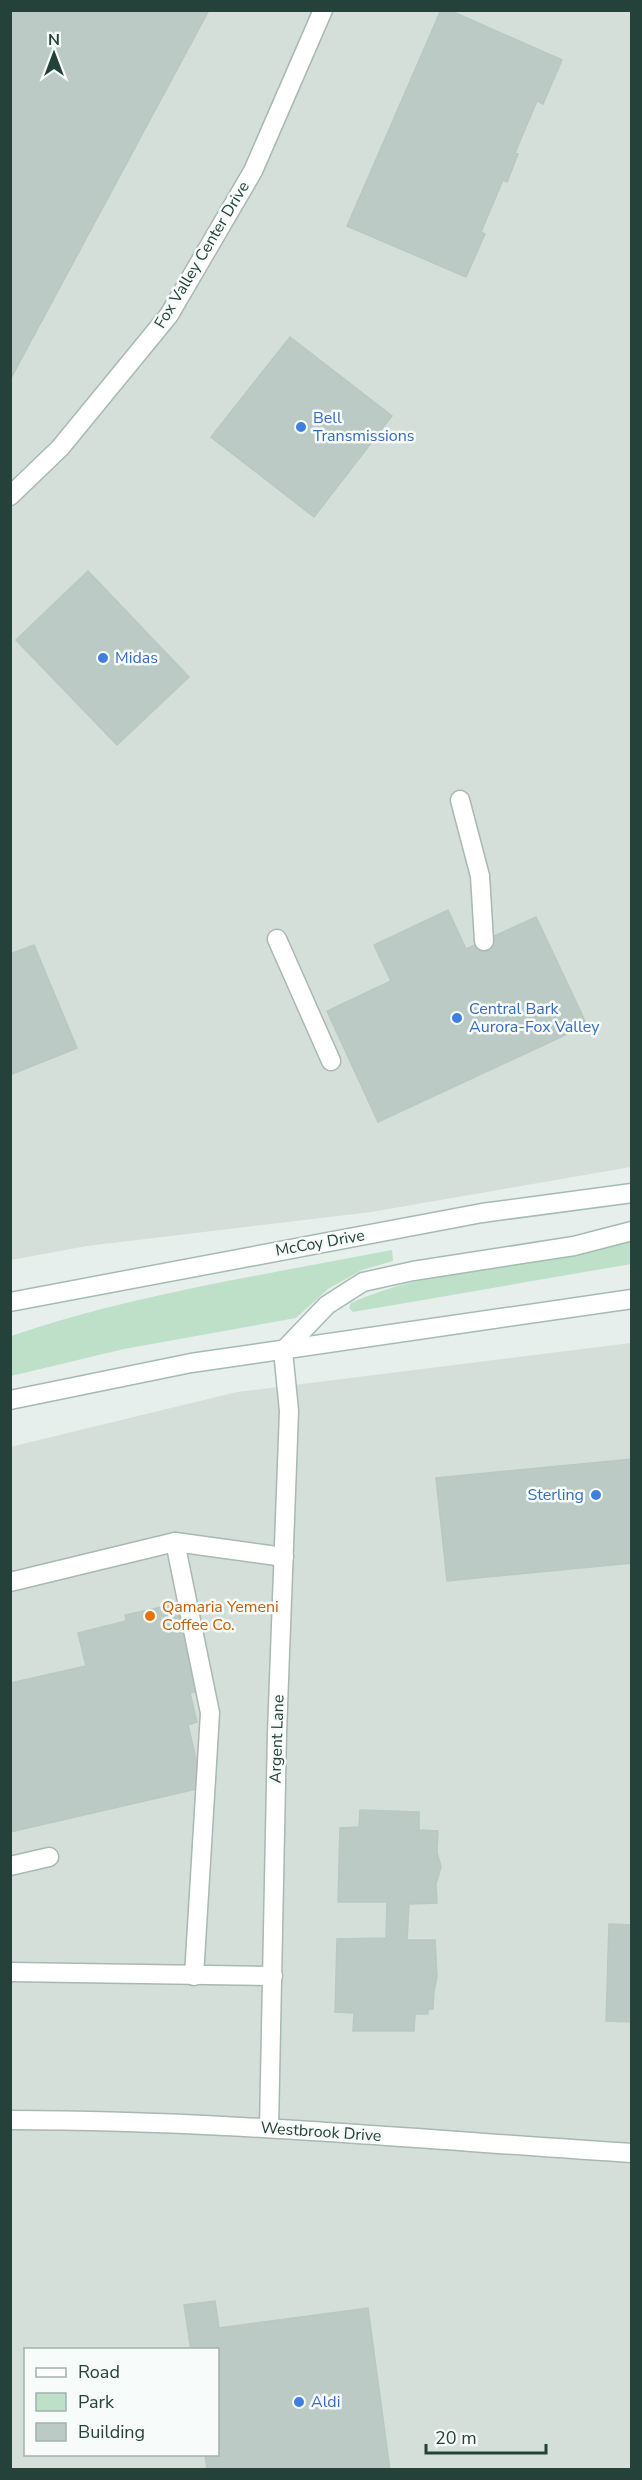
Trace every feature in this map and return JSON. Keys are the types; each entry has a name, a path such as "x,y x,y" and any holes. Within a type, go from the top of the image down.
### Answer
{"street":[{"name":"Fox Valley Center Drive","path":"10,496 60,448 169,315 253,171 323,10"},
{"path":"460,800 480,876 484,941"},
{"path":"277,939 331,1061"},
{"name":"McCoy Drive","path":"10,1302 482,1214 632,1193"},
{"path":"283,1351 327,1305 363,1282 413,1271 573,1246 632,1231"},
{"path":"10,1400 191,1363 632,1299"},
{"name":"Argent Lane","path":"268,2128 277,1733 289,1411 283,1351"},
{"path":"175,1542 210,1713 194,1976"},
{"path":"10,1582 175,1542 284,1557"},
{"path":"10,1866 49,1857"},
{"path":"10,1972 273,1976"},
{"name":"Westbrook Drive","path":"10,2120 102,2120 268,2128 632,2153"}],"shaded area":[{"path":"11,11 631,11 631,1167 371,1212 87,1246 11,1260"},
{"path":"631,1343 631,2469 11,2469 10,1447 237,1392"}],"green space":[{"path":"631,1240 631,1264 353,1312 349,1308 351,1303 376,1293 429,1278 582,1253"},
{"path":"392,1250 393,1261 362,1270 328,1289 296,1318 124,1349 11,1376 11,1336 104,1308 152,1297"}],"building":[{"path":"10,10 209,10 10,380"},
{"path":"441,10 449,10 562,60 543,104 537,101 515,153 518,154 507,182 503,180 481,232 485,234 466,277 347,226"},
{"name":"Bell Transmissions","path":"290,337 392,416 314,517 211,437"},
{"name":"Midas","path":"88,571 189,677 117,745 16,640"},
{"name":"Central Bark Aurora-Fox Valley","path":"448,910 466,949 536,917 587,1025 378,1122 327,1011 391,981 374,945"},
{"path":"34,945 77,1048 10,1075 10,954"},
{"path":"632,1459 632,1563 447,1581 436,1478"},
{"path":"180,1603 202,1690 190,1693 197,1722 188,1725 198,1767 197,1789 10,1832 10,1683 86,1666 78,1633 126,1621 125,1615"},
{"path":"360,1810 419,1812 419,1830 438,1831 437,1852 441,1867 436,1884 437,1903 409,1904 407,1940 435,1940 437,1977 433,2009 428,2009 428,2014 415,2014 414,2031 353,2031 354,2013 335,2012 337,1939 386,1938 387,1902 338,1902 340,1828 359,1827"},
{"path":"609,1924 632,1925 632,2022 606,2021"},
{"name":"Aldi","path":"215,2301 219,2328 368,2308 390,2470 207,2470 205,2456 219,2456 219,2348 191,2348 184,2305"}],"place":[{"name":"Bell Transmissions","path":"301,427"},
{"name":"Midas","path":"103,658"},
{"name":"Central Bark Aurora-Fox Valley","path":"457,1018"},
{"name":"Sterling","path":"596,1495"},
{"name":"Qamaria Yemeni Coffee Co.","path":"150,1616"},
{"name":"Aldi","path":"299,2402"}]}
